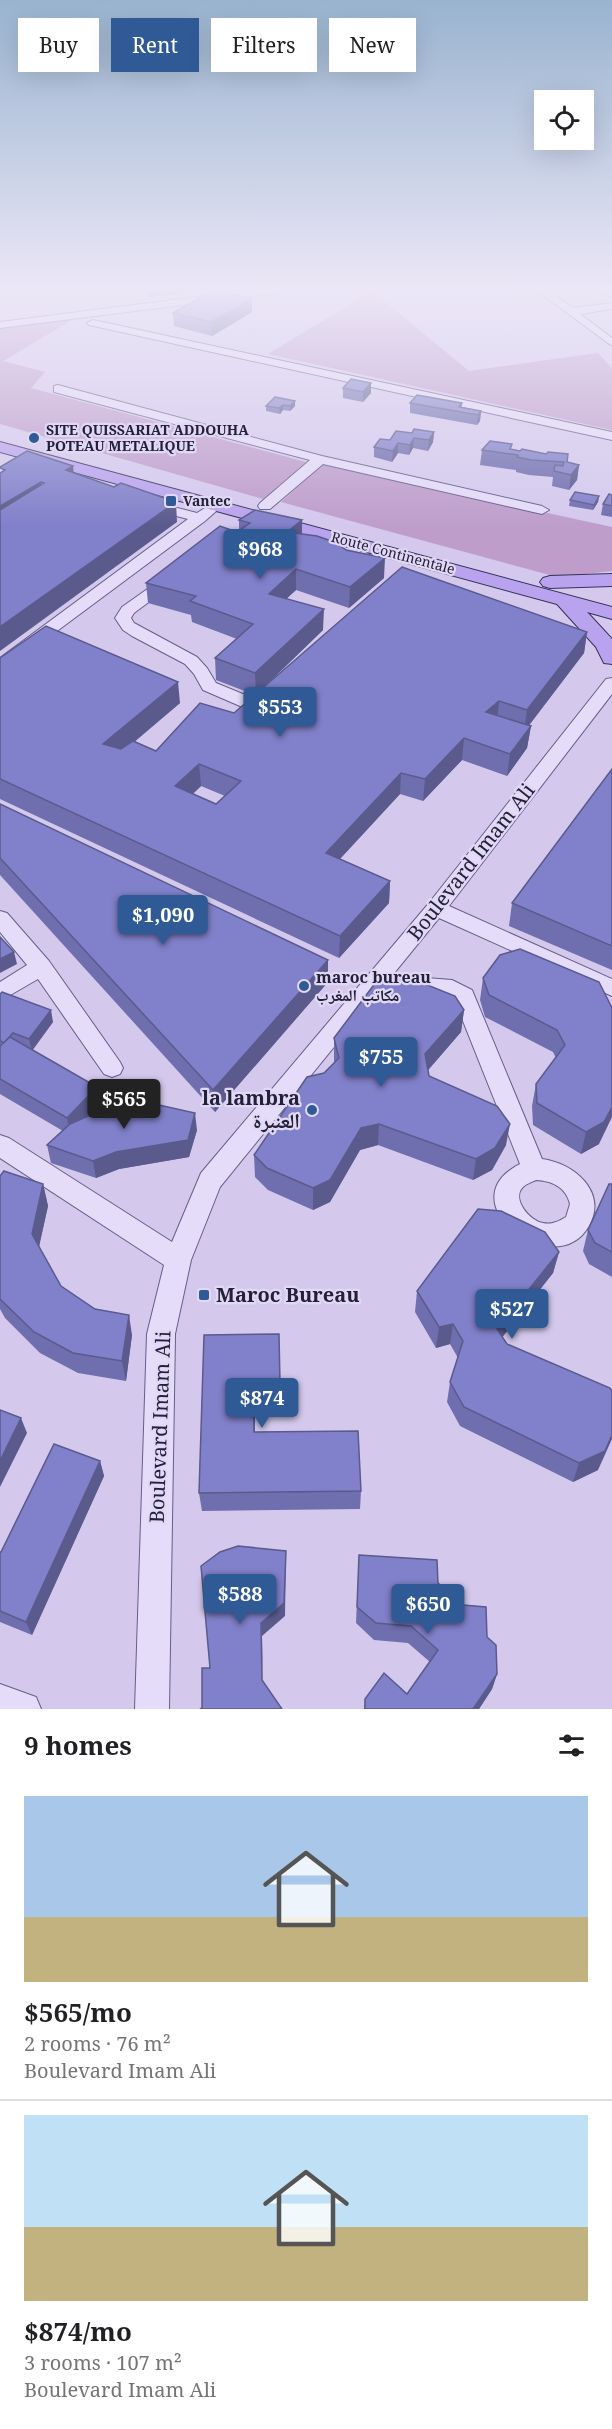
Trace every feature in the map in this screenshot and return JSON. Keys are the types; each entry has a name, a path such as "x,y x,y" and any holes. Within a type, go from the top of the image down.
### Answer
{"main road":[{"name":"Route Continentale","path":"0,435 256,517 335,545 415,567 563,599 612,613"},
{"name":"Route Continentale","path":"0,447 44,458 94,480 550,582 612,598"},
{"path":"550,582 612,580"},
{"path":"563,599 609,651"}],"street":[{"path":"297,367 612,436"},
{"path":"58,389 320,459 542,510"},
{"path":"26,468 44,458"},
{"path":"256,517 320,459"},
{"path":"136,501 200,518"},
{"path":"0,666 216,506"},
{"path":"184,570 128,610 123,618 125,625 143,636 168,645 197,665 206,676 209,686 243,702 253,705 261,703 282,682"},
{"path":"582,641 609,651"},
{"name":"Boulevard Imam Ali","path":"152,1709 161,1334 178,1260 210,1181 436,908 612,683"},
{"path":"436,908 612,988"},
{"path":"0,918 40,967 111,1068"},
{"path":"0,993 40,967"},
{"path":"375,982 452,988 464,996 534,1169"},
{"path":"0,1144 178,1260"},
{"path":"0,1700 24,1709"}],"shaded area":[{"path":"0,367 25,367 45,372 31,388 306,462 263,499 0,424"},
{"path":"326,367 464,367 469,371 499,367 611,367 612,430"},
{"path":"323,464 612,527 612,571 557,577 281,502"}],"building":[{"path":"351,379 371,383 363,392 343,388"},
{"path":"417,395 462,403 459,407 481,411 478,415 410,403"},
{"path":"275,397 295,401 290,406 283,405 279,408 266,406"},
{"path":"414,429 434,432 429,440 414,438 410,445 398,443 393,451 374,447 380,439 390,440 396,431 412,433"},
{"path":"490,441 512,444 510,449 520,451 522,449 546,454 548,452 568,454 567,462 579,465 571,475 554,471 555,465 563,466 564,462 531,460 517,457 518,455 482,450"},
{"path":"27,451 73,466 66,470 114,487 121,483 176,502 0,627 0,510 44,483 41,482 0,506 0,473 5,470 0,467"},
{"path":"575,492 599,496 594,505 570,500"},
{"path":"609,494 612,495 612,506 603,504"},
{"path":"255,510 302,520 287,532 317,536 337,543 346,550 385,558 350,587 296,569 269,594 324,609 255,673 215,658 253,624 190,601 196,596 146,583 220,526 237,532 250,523 239,520"},
{"path":"402,567 587,632 527,710 499,701 486,712 531,726 510,754 464,738 425,779 401,773 326,853 390,881 340,936 0,779 0,658 46,626 178,682 103,744 121,749 133,741 156,751 200,703 234,713","holes":["199,764 241,781 216,804 175,786"]},
{"path":"612,769 612,946 512,903"},
{"path":"0,804 328,960 213,1090 0,858"},
{"path":"0,937 14,952 0,959"},
{"path":"520,949 599,982 612,1008 612,1107 604,1122 586,1132 537,1103 536,1084 565,1045 557,1030 489,995 483,978 500,955"},
{"path":"405,976 455,996 464,1010 425,1054 429,1076 497,1106 510,1124 495,1148 476,1159 379,1124 361,1128 330,1180 313,1188 267,1168 254,1155 307,1077 324,1073 339,1058 334,1038 376,982"},
{"path":"2,992 51,1010 29,1039 13,1033 4,1043 0,1041 0,994"},
{"path":"10,1037 97,1087 67,1118 0,1079 0,1046"},
{"path":"150,1103 195,1113 188,1140 116,1152 93,1161 47,1145 70,1124 104,1109"},
{"path":"4,1171 43,1184 32,1234 61,1286 95,1309 129,1315 122,1361 73,1353 34,1332 0,1299 0,1176"},
{"path":"609,1184 612,1184 612,1252 595,1243 588,1230"},
{"path":"478,1209 501,1211 545,1232 559,1252 497,1329 507,1344 610,1388 612,1391 612,1435 605,1451 579,1463 464,1407 450,1382 463,1341 453,1324 439,1327 417,1291"},
{"path":"279,1334 280,1383 254,1383 254,1432 358,1431 361,1491 199,1493 204,1335"},
{"path":"0,1410 21,1418 0,1461"},
{"path":"54,1444 100,1461 26,1622 0,1611 0,1552"},
{"path":"238,1546 286,1551 284,1603 261,1623 262,1680 282,1709 200,1709 202,1708 202,1668 210,1668 201,1566 220,1552"},
{"path":"359,1555 437,1560 438,1583 463,1605 486,1607 487,1637 496,1645 497,1674 473,1709 365,1709 365,1699 384,1673 407,1694 438,1650 411,1626 376,1623 357,1607"}],"place":[{"name":"SITE QUISSARIAT ADDOUHA POTEAU METALIQUE","path":"34,438"},
{"name":"Vantec","path":"171,501"},
{"name":"maroc bureau مكاتب المغرب","path":"304,986"},
{"name":"la lambra العنبرة","path":"312,1110"},
{"name":"Maroc Bureau","path":"204,1295"}]}
